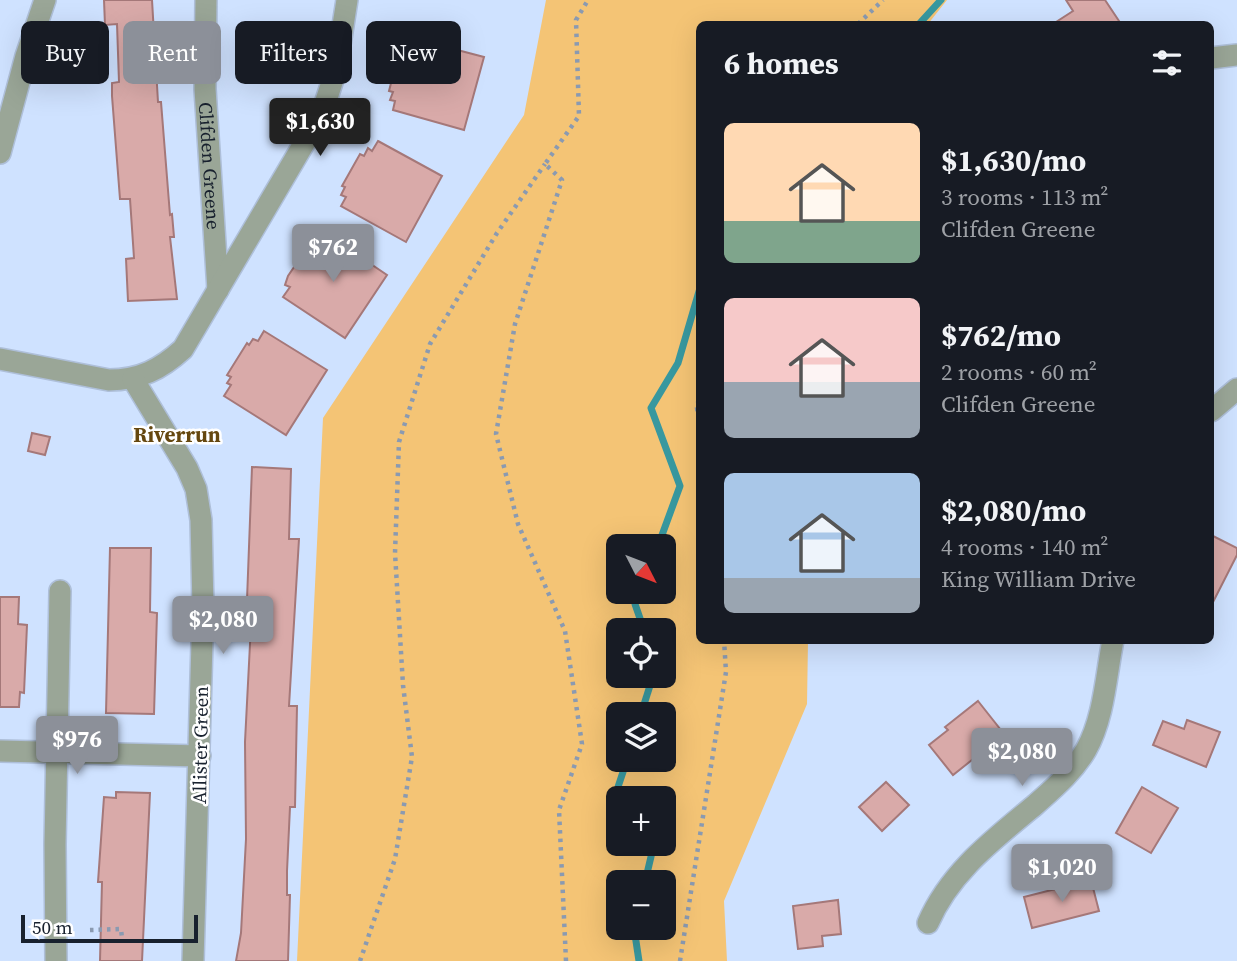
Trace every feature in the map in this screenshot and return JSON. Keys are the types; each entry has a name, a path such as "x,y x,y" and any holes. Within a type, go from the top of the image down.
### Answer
{"street":[{"path":"0,153 26,56 45,0"},
{"name":"Clifden Greene","path":"206,0 205,89 218,290"},
{"name":"Clifden Greene","path":"0,359 109,380 133,379 167,364 183,349 322,113 336,70 347,0"},
{"path":"1214,58 1237,55"},
{"name":"Allister Green","path":"133,379 187,468 196,489 201,520 203,607 193,961"},
{"path":"1214,408 1237,389"},
{"path":"56,961 60,591"},
{"path":"928,923 951,881 969,861 1059,784 1086,750 1097,724 1112,644"},
{"path":"0,751 57,755 200,756"}],"path":[{"path":"360,961 395,859 412,757 402,685 395,552 399,442 430,344 497,233 579,116 576,20 587,0"},
{"path":"861,21 883,0"},
{"path":"545,164 562,180 515,324 496,434 518,524 565,631 582,744 559,810 566,961"},
{"path":"680,961 726,672 724,644"},
{"path":"90,930 121,929 121,938"}],"shaded area":[{"path":"546,0 947,0 930,21 696,21 696,644 808,644 807,704 724,901 727,961 297,961 323,418 524,115"}],"building":[{"path":"104,0 152,0 153,21 123,21 123,84 157,84 158,102 161,102 170,215 172,214 174,237 170,237 177,299 128,301 126,259 134,258 130,199 120,199 112,96 112,83 119,82 117,24 109,25 109,21 105,21"},
{"path":"1066,0 1105,0 1119,21 1058,21 1073,11"},
{"path":"461,51 484,57 464,130 393,110 395,101 390,100 393,92 389,91 391,84 461,84"},
{"path":"378,141 442,176 406,242 341,206 346,197 341,195 345,187 342,186 360,154 364,156 368,148 372,151"},
{"path":"325,233 387,275 345,338 283,297 290,287 285,285 288,276 309,245 311,247 316,240 319,242"},
{"path":"264,331 327,370 286,435 224,396 231,385 227,383 231,377 227,375 247,343 249,345 253,339 258,341"},
{"path":"32,433 50,437 45,455 28,451"},
{"path":"252,467 291,469 289,539 299,539 289,706 297,706 295,807 290,807 287,871 287,895 290,895 288,961 236,961 241,933 246,839 245,742 252,605 247,600"},
{"path":"1214,536 1237,548 1237,555 1214,600"},
{"path":"110,548 151,548 150,612 157,613 154,714 106,713"},
{"path":"0,597 19,597 18,624 27,625 24,693 20,692 19,707 0,707"},
{"path":"978,701 1019,753 997,771 982,752 953,775 929,745 948,730 945,727"},
{"path":"1187,720 1220,732 1206,767 1153,745 1163,721 1184,729"},
{"path":"886,782 909,805 882,831 859,807"},
{"path":"1142,787 1178,808 1151,853 1116,833"},
{"path":"116,792 150,793 142,961 100,961 102,882 98,882 104,797 116,798"},
{"path":"1091,880 1099,911 1032,928 1024,897"},
{"path":"838,900 841,934 822,936 823,946 798,949 793,906"}],"waterway":[{"path":"922,21 941,0"},
{"path":"662,534 680,486 651,408 678,363 696,302"},
{"path":"635,604 640,618"},
{"path":"645,702 649,688"},
{"path":"618,786 623,772"},
{"path":"648,870 651,856"},
{"path":"636,940 639,961"}],"district":[{"name":"Riverrun","path":"177,434"}]}
